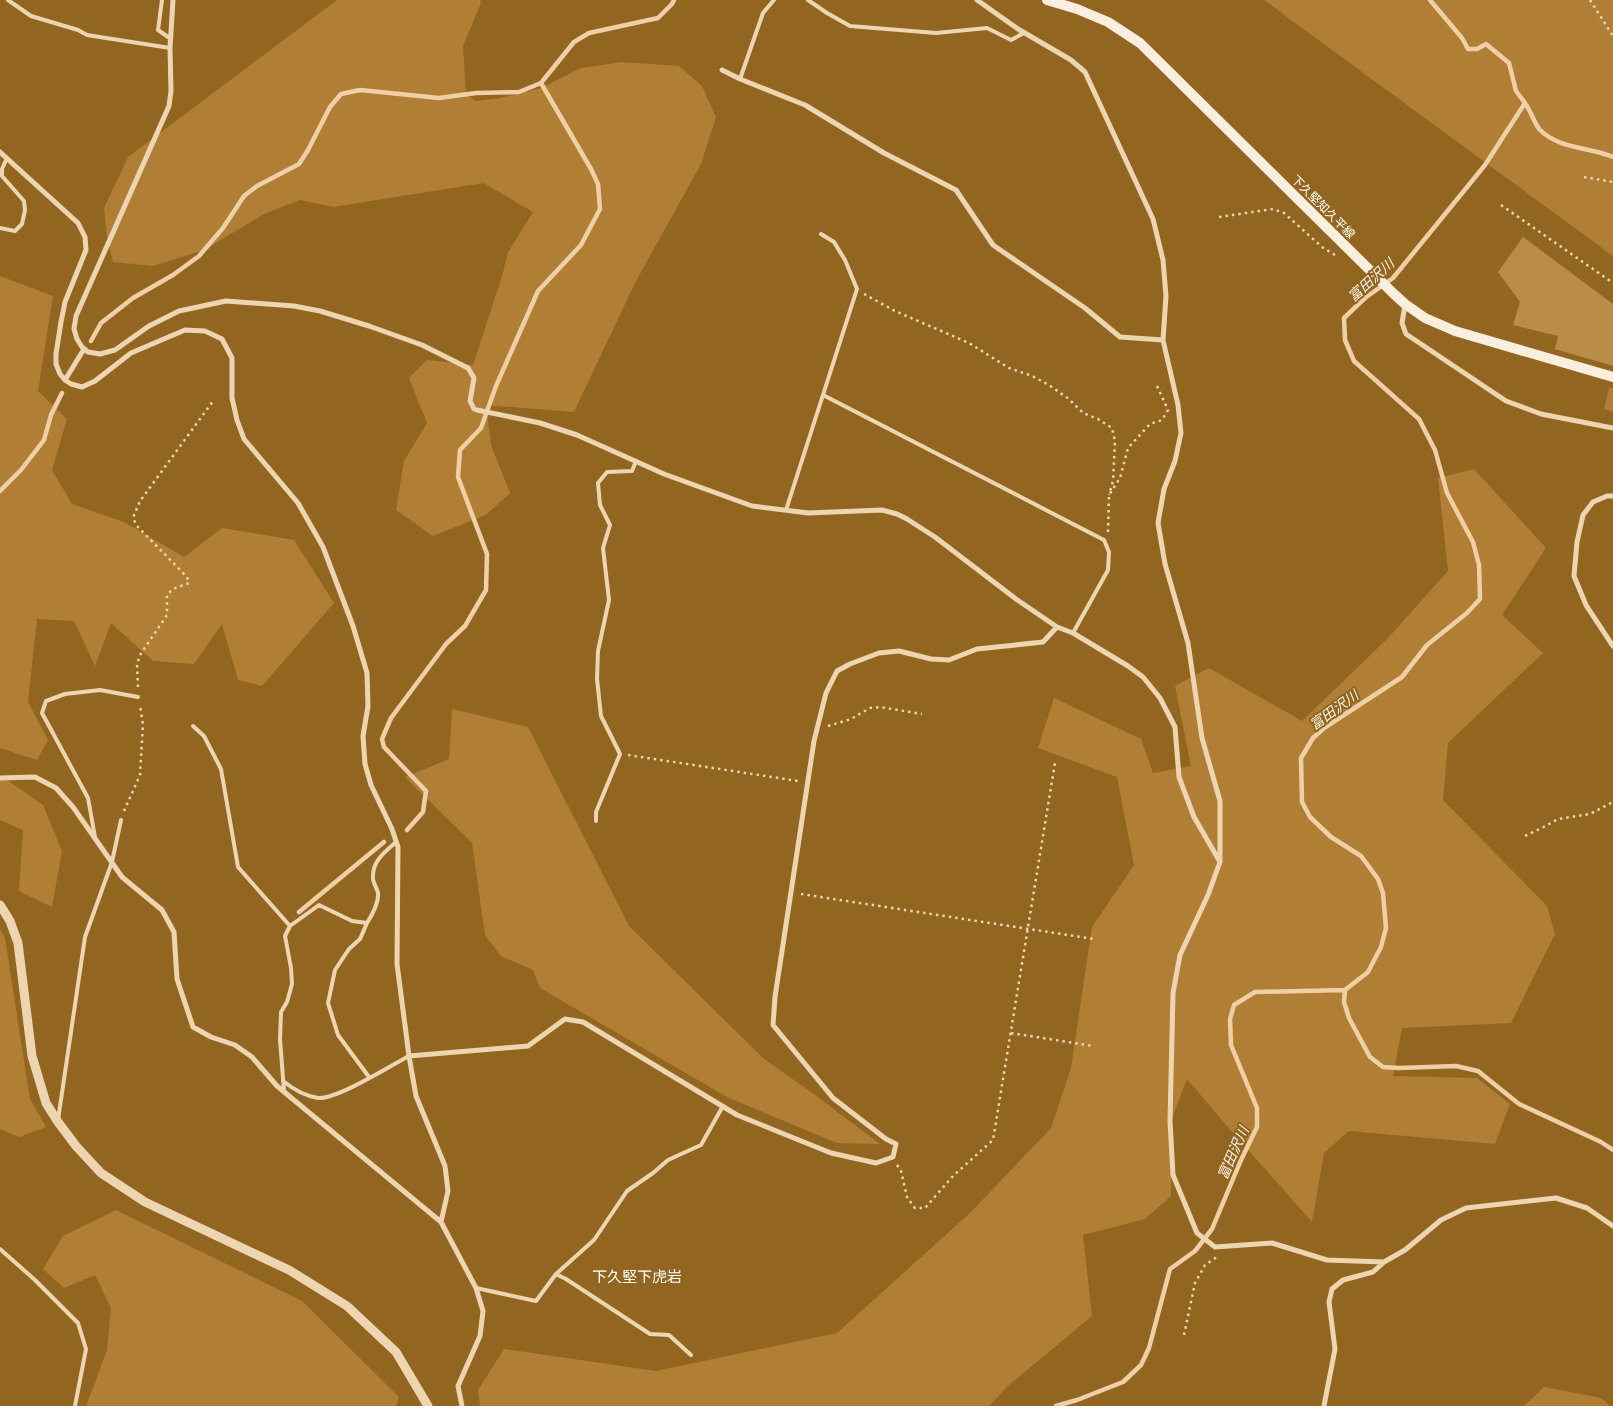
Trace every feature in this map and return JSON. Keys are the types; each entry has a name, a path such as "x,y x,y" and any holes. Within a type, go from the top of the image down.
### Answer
{"main road":[{"name":"下久堅知久平線","path":"1047,0 1077,9 1108,22 1140,43 1394,294 1425,318 1455,331 1613,377"}],"street":[{"path":"173,0 169,106 76,316 74,330 77,339 84,349 93,353 106,354 149,326 179,311 226,301 320,310 422,345 468,368 474,378 470,401 474,409 540,423 577,435 664,474 752,506 808,513 882,510 897,514 935,537 1016,599 1057,627 1073,633 1143,677 1160,698 1175,728 1179,777 1194,817 1220,862"},
{"path":"977,0 1024,33 1071,60 1085,72 1154,219 1163,260 1166,296 1163,340 1178,405 1182,433 1175,461 1164,489 1158,523 1165,564 1188,643 1202,738 1220,801 1220,862 1208,895 1180,955 1172,993 1170,1121 1173,1175 1197,1233 1215,1247 1272,1243 1327,1260 1384,1262"},
{"path":"722,70 740,80 804,105 884,153 956,190 993,245 1085,308 1120,337 1163,340"},
{"path":"0,152 78,223 85,236 86,250 65,302 57,342 56,364 60,374 65,380 82,387 88,385 131,353 185,330 205,331 222,339 232,358 232,398 244,439 298,503 323,547 353,626 367,673 368,706 363,736 366,764 371,786 392,829 398,847 397,964 416,1096 445,1166 448,1191 441,1222"},
{"path":"1405,304 1402,323 1406,334 1506,400 1540,414 1613,428"},
{"path":"65,380 84,349"},
{"path":"1613,496 1607,496 1592,502 1583,515 1577,542 1574,576 1586,605 1613,646"},
{"path":"409,1056 528,1046 565,1019 583,1022 737,1114 831,1153 876,1163 893,1158 896,1144 886,1139 833,1098 773,1025 775,997 806,783 826,693 837,671 880,653 899,651 931,659 949,660 977,649 1043,642 1057,627"},
{"path":"0,778 35,777 56,788 73,807 122,877 162,910 174,932 177,979 193,1027 211,1037 235,1045 252,1057 277,1086 441,1222 476,1288 483,1311 480,1336 458,1386 462,1406"},
{"path":"0,905 10,921 18,943 32,1056 46,1103 76,1146 101,1173 145,1202 289,1270 347,1306 396,1352 428,1406"},
{"path":"1324,1406 1335,1349 1329,1302 1332,1289 1343,1280 1373,1272 1384,1262 1405,1250 1441,1220 1466,1208 1556,1198 1587,1208 1613,1226"}],"lane":[{"path":"8,0 31,16 78,30 87,35 170,48"},
{"path":"162,0 158,30 171,40"},
{"path":"740,80 764,13 774,0"},
{"path":"808,0 850,26 936,33 987,28 1011,40 1024,33"},
{"path":"0,228 15,230 22,224 25,210 24,201 2,176 2,169 7,158"},
{"path":"786,510 857,289 845,260 834,242 821,234"},
{"path":"823,395 1104,540 1109,552 1108,570 1073,633"},
{"path":"596,821 596,812 620,754 601,716 597,679 598,651 609,600 603,548 610,525 600,505 598,484 607,472 632,471 636,461"},
{"path":"96,842 88,798 42,713 46,701 65,694 100,690 138,698"},
{"path":"193,726 204,736 221,769 238,867 290,926"},
{"path":"58,1122 85,936 112,862 121,820"},
{"path":"369,1077 338,1035 328,1003 335,970 349,949 360,938 373,912 378,893 373,878 375,865 381,855 396,842"},
{"path":"284,1092 280,1040 281,1012 287,1002 292,984 285,936 290,926 320,905 352,921 368,923"},
{"path":"283,1081 295,1091 319,1098 338,1094 409,1056"},
{"path":"476,1288 536,1301 556,1274 594,1240 627,1191 668,1160 701,1145 723,1106"},
{"path":"0,1249 35,1280 78,1323 86,1349 75,1406"},
{"path":"556,1274 650,1334 669,1335 692,1355"}],"path":[{"path":"1590,0 1613,36"},
{"path":"1584,176 1613,182"},
{"path":"1501,205 1613,283"},
{"path":"1219,217 1273,209 1284,213 1322,247 1337,256"},
{"path":"857,289 895,311 969,342 1009,368 1048,384 1069,399 1083,413 1098,419 1112,428 1115,441 1113,481 1109,495 1108,548"},
{"path":"1109,495 1120,478 1128,448 1150,424 1162,420 1168,410 1157,386"},
{"path":"121,820 140,775 142,725 138,698 137,664 140,655 167,615 166,595 173,589 189,583 187,577 137,526 133,518 140,501 213,401"},
{"path":"817,728 851,719 870,708 880,707 922,714"},
{"path":"620,754 806,783"},
{"path":"893,1158 901,1171 907,1197 915,1208 925,1208 953,1176 993,1140 1055,764"},
{"path":"1525,836 1558,819 1590,814 1613,802"},
{"path":"790,892 1094,939"},
{"path":"1011,1033 1093,1046"},
{"path":"1184,1335 1194,1283 1205,1265 1232,1246"}],"shaded area":[{"path":"337,0 480,0 481,3 463,46 466,94 476,101 500,98 541,88 581,68 622,62 679,66 702,86 716,117 701,164 635,283 574,412 486,405 491,445 510,493 486,515 433,536 396,510 404,461 427,423 409,378 427,360 473,365 508,252 533,212 484,183 333,207 300,200 266,213 204,250 153,266 113,262 107,238 104,208 128,157"},
{"path":"1264,0 1613,0 1613,256"},
{"path":"0,276 53,296 38,391 67,419 52,470 72,504 124,522 184,557 222,528 294,540 334,603 262,686 238,680 222,624 194,664 153,661 111,623 95,666 74,621 37,619 28,702 48,740 37,760 0,748"},
{"path":"1609,388 1613,388 1613,412 1604,409"},
{"path":"1474,469 1546,548 1502,615 1543,653 1448,743 1443,800 1547,906 1555,934 1511,1023 1402,1028 1393,1076 1477,1078 1510,1104 1495,1144 1349,1131 1324,1153 1312,1222 1187,1079 1171,1121 1171,1196 1145,1219 1083,1235 1092,1316 1009,1385 989,1406 480,1406 478,1390 504,1349 656,1371 837,1333 971,1212 1051,1128 1071,1068 1092,927 1134,865 1117,777 1038,748 1054,698 1141,739 1153,773 1191,766 1175,686 1209,668 1302,721 1388,638 1448,571 1438,478"},
{"path":"452,709 528,727 629,926 764,1059 880,1144 837,1143 727,1097 540,988 533,970 501,956 485,935 472,843 405,777 449,759"},
{"path":"0,775 43,805 62,851 52,907 19,891 23,830 0,820"},
{"path":"0,929 5,938 30,1099 46,1127 19,1137 0,1129"},
{"path":"116,1210 302,1301 399,1397 396,1406 86,1406 107,1350 111,1308 95,1275 64,1288 43,1269 63,1236"},
{"path":"1544,1387 1601,1398 1610,1406 1524,1406"}],"building":[{"path":"1523,237 1613,304 1613,366 1555,349 1558,336 1513,325 1520,302 1498,272"}],"waterway":[{"path":"91,341 101,323 133,298 173,275 199,256 223,228 244,196 257,186 299,164 330,107 341,94 360,90 439,98 476,93 519,92 541,83 574,42 589,33 658,18 674,0"},
{"name":"富田沢川","path":"1056,1406 1123,1382 1141,1365 1149,1348 1170,1269 1195,1251 1212,1229 1257,1127 1257,1108 1231,1045 1230,1019 1234,1005 1255,992 1345,990 1368,972 1381,947 1386,928 1383,893 1378,879 1361,856 1331,837 1310,817 1302,802 1301,758 1313,738 1324,728 1402,677 1427,645 1467,613 1480,599 1479,565 1473,542 1447,493 1435,450 1419,419 1354,361 1345,340 1344,318 1365,298 1393,278 1485,165 1525,103 1516,91 1509,63 1486,44 1477,49 1468,49 1462,38 1430,0"},
{"path":"407,830 423,812 426,791 384,747 382,739 391,718 446,644 465,626 486,590 487,554 458,477 460,450 481,428 496,386 538,291 581,245 600,209 598,184 591,169 541,83"},
{"path":"1525,103 1540,130 1556,141 1613,157"},
{"path":"0,491 21,470 44,440 51,415 62,393"},
{"path":"299,912 384,842"},
{"path":"1345,990 1344,1002 1349,1018 1370,1057 1383,1067 1456,1066 1478,1071 1519,1104 1601,1142 1613,1150"}],"district":[{"name":"下久堅下虎岩","path":"637,1277"}]}
